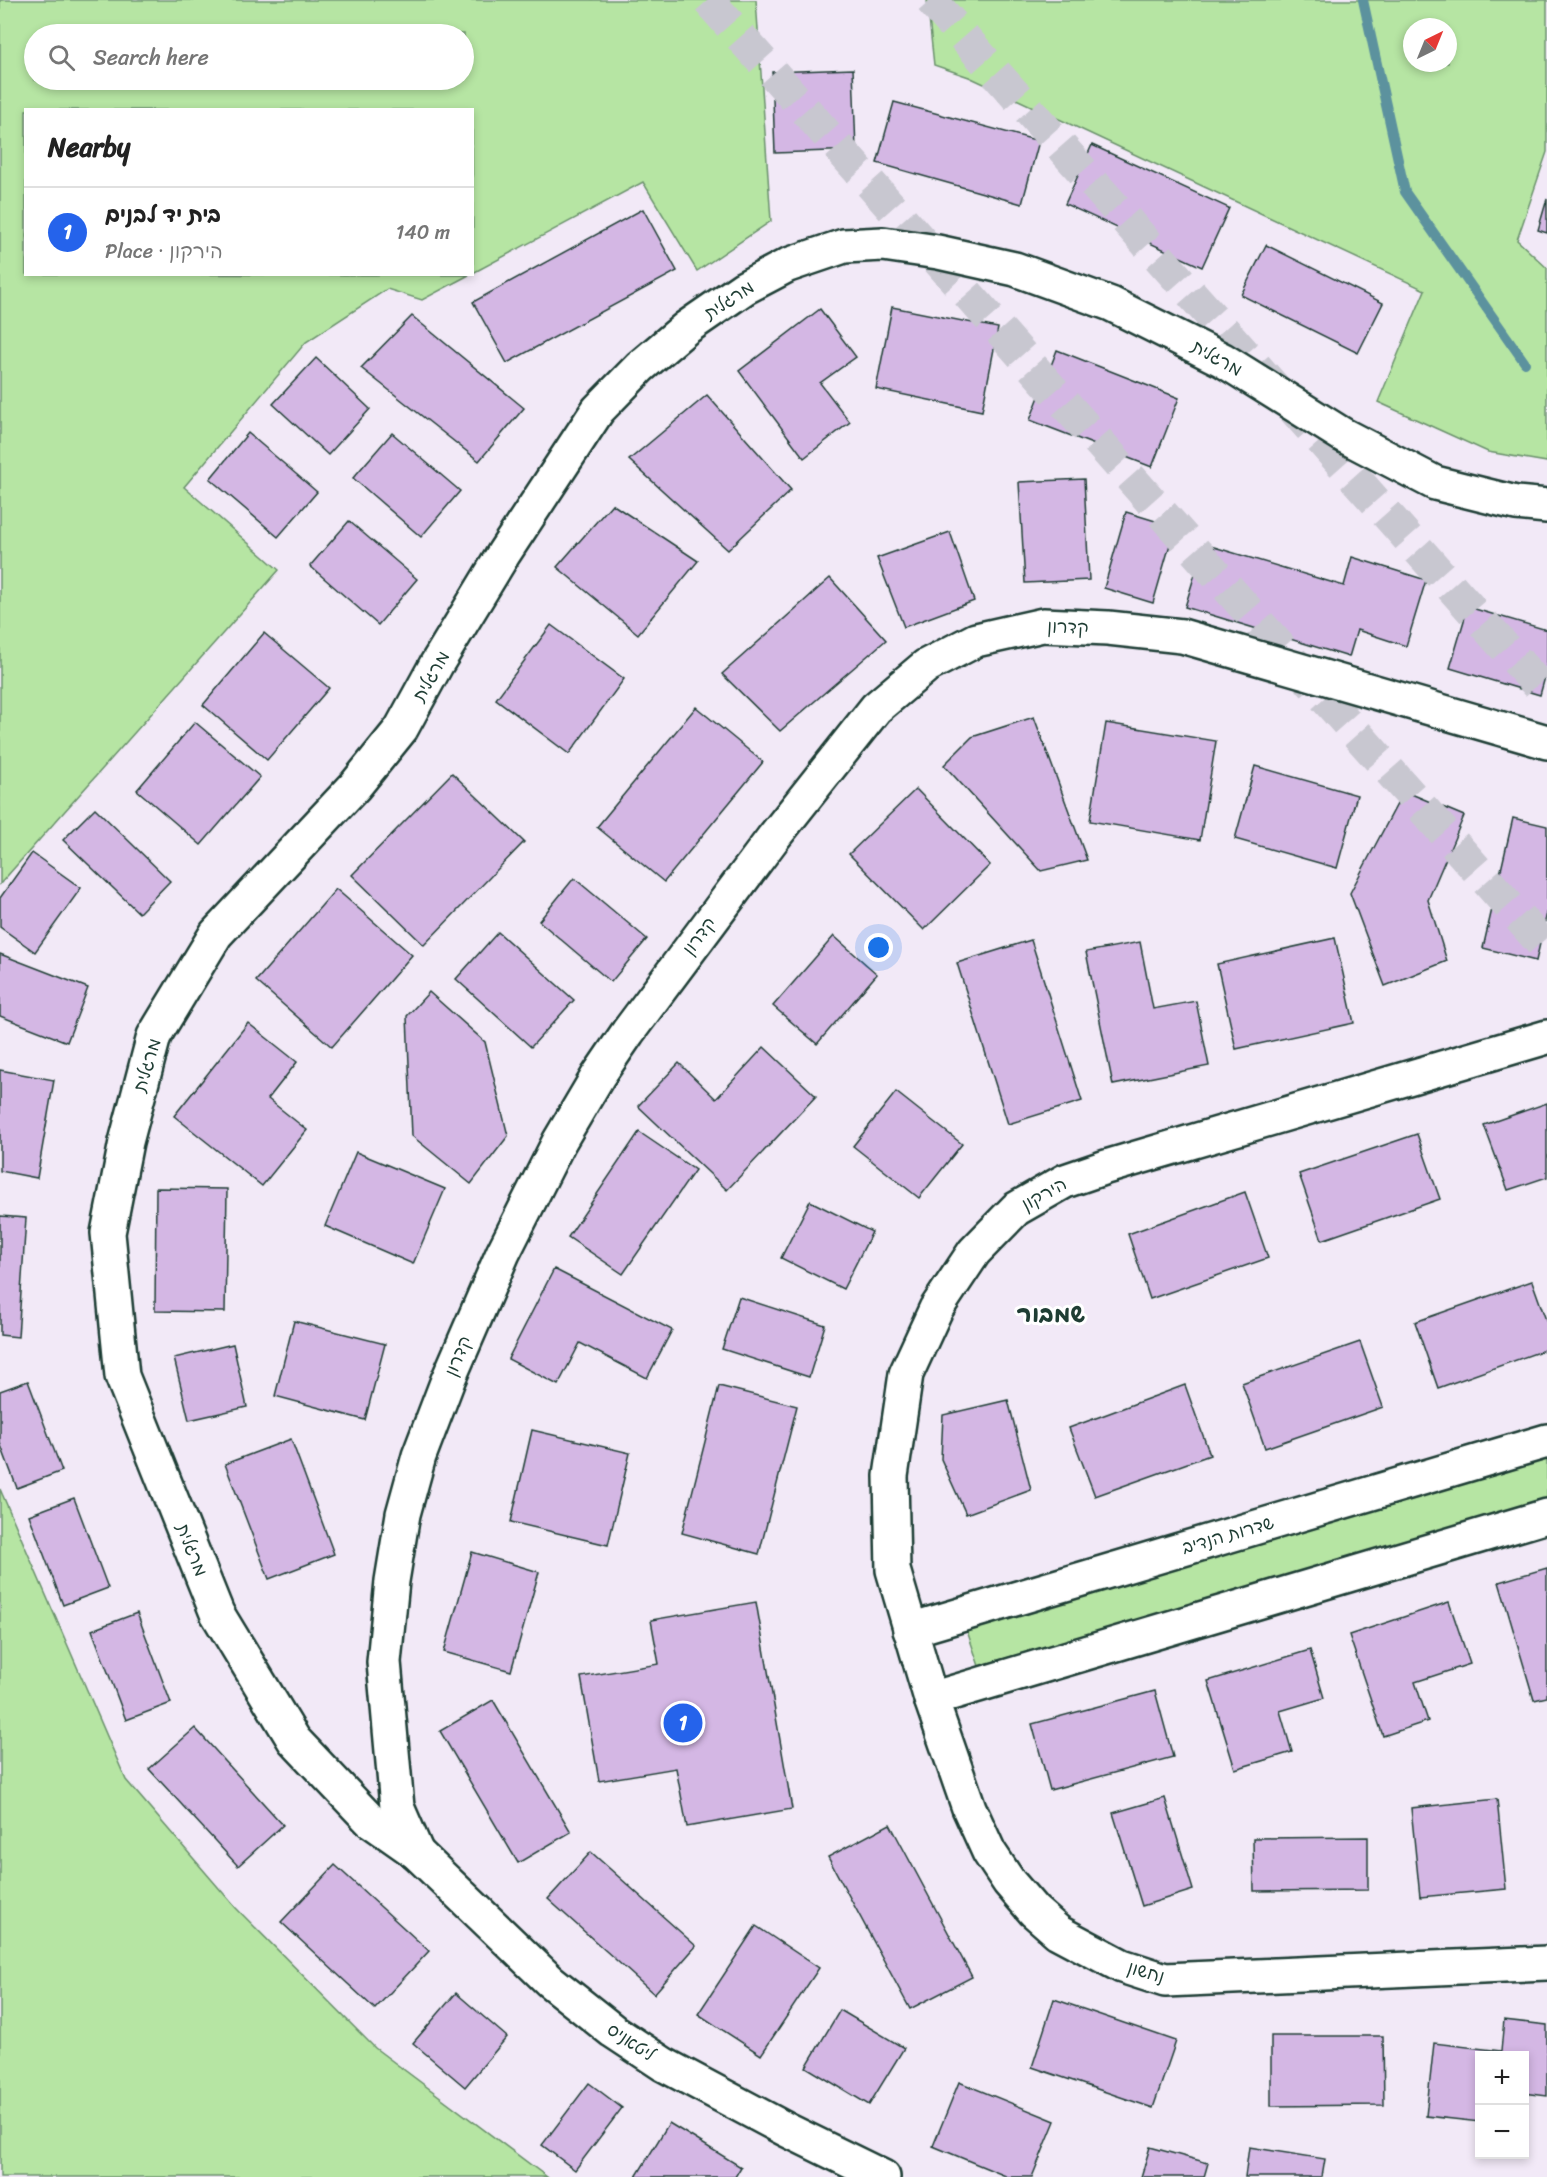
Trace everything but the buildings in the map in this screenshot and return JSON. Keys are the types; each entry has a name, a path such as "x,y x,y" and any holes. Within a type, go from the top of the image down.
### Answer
{"street":[{"name":"מרגלית","path":"417,1853 370,1820 294,1740 217,1613 122,1376 108,1233 126,1142 154,1036 216,934 355,786 401,729 436,665 504,553 598,410 640,368 686,328 744,288 788,265 844,246 883,244 938,252 1015,268 1111,303 1223,360 1343,435 1435,483 1516,503 1547,506"},
{"name":"קדרון","path":"417,1853 397,1807 384,1662 392,1581 402,1515 419,1455 448,1380 513,1233 559,1142 598,1076 628,1032 773,838 876,708 926,666 976,640 1043,625 1108,628 1182,636 1547,742"},
{"name":"הירקון","path":"920,1665 893,1570 891,1476 906,1374 936,1309 974,1252 1016,1209 1065,1181 1106,1167 1547,1037"},
{"name":"שדרות הנדיב","path":"910,1630 1547,1441"},
{"path":"931,1699 1547,1516"},
{"name":"נחשון","path":"920,1665 969,1808 989,1852 1009,1882 1034,1911 1058,1932 1122,1966 1165,1980 1547,1963"},
{"name":"ליטאניס","path":"417,1853 550,1981 613,2031 663,2064 787,2130 883,2177"}],"green space":[{"path":"0,0 756,0 771,221 697,271 643,182 474,272 474,108 24,108 24,276 467,276 422,300 387,289 306,342 184,487 279,570 0,884"},
{"path":"927,0 1547,0 1547,152 1517,240 1547,268 1547,462 1488,452 1378,402 1425,290 969,77 934,65"},
{"path":"1547,1455 1547,1501 979,1666 965,1625"},
{"path":"0,1489 126,1780 236,1908 375,2048 547,2177 0,2177"}],"waterway":[{"path":"1363,0 1405,192 1525,363"}],"tunnel":[{"path":"708,0 1547,949"},
{"path":"931,0 1547,695"}],"place":[{"name":"בית יד לבנים","path":"683,1723"}],"district":[{"name":"שמבור","path":"1051,1314"}]}
